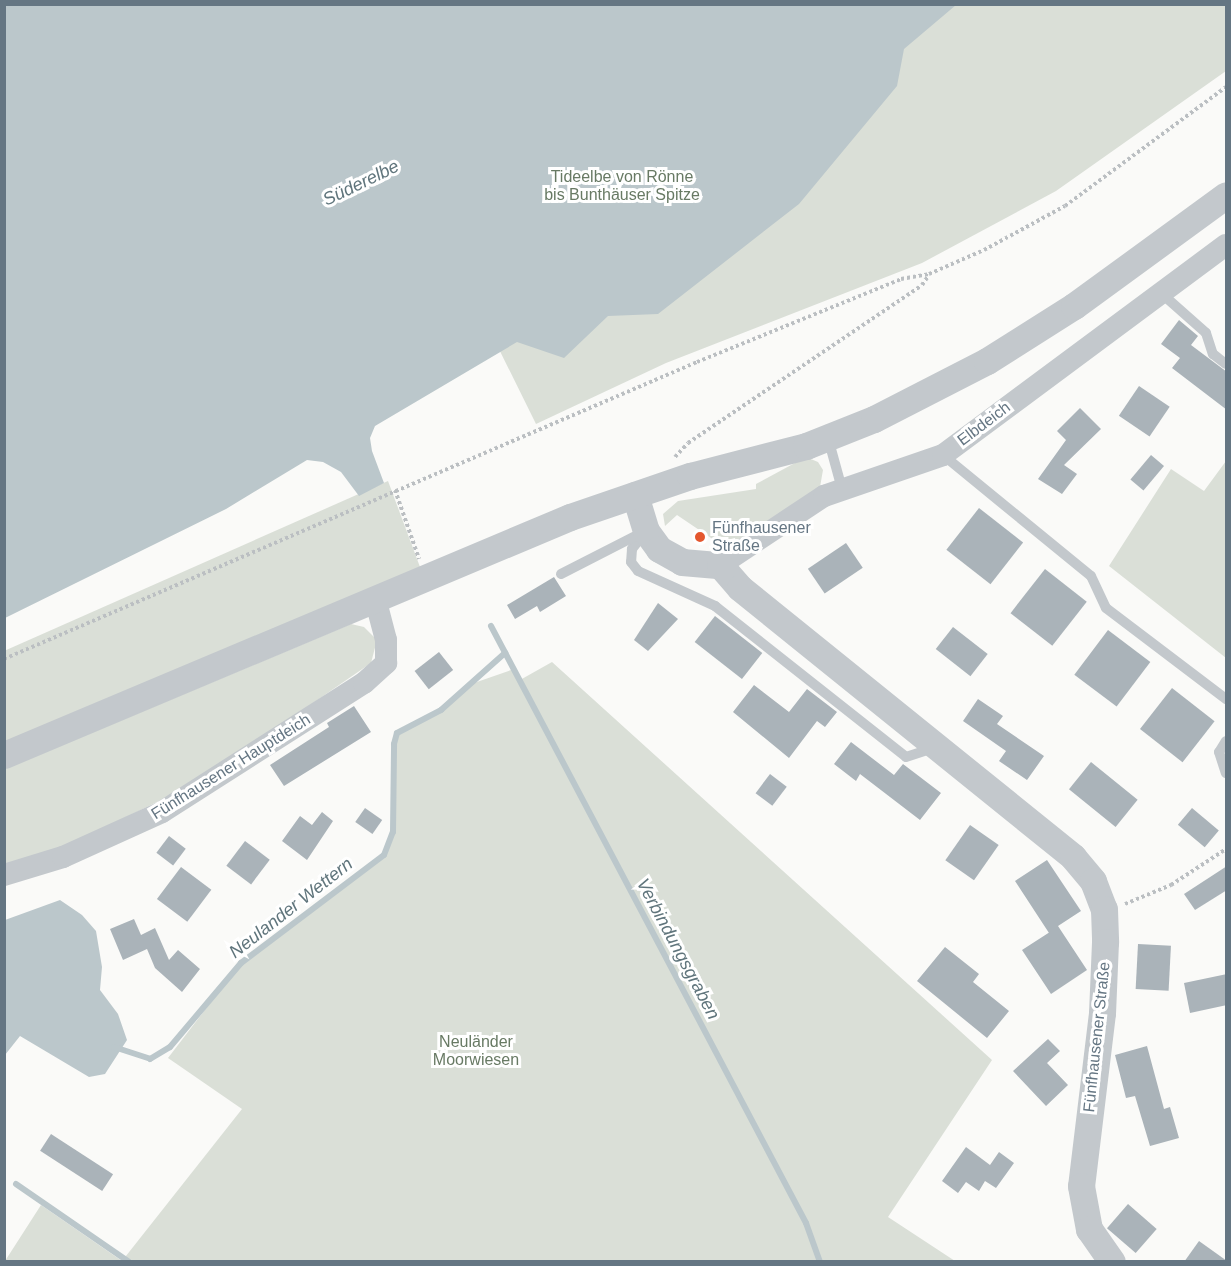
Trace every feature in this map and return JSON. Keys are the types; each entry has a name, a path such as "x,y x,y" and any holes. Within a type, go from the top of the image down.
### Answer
{"street":[{"path":"4,755 592,508 635,495 666,476 742,478 817,442 874,419 987,361 1074,306 1227,195"},
{"name":"Elbdeich","path":"720,565 824,496 943,455 1227,245"},
{"path":"635,495 646,531 659,549 671,557 697,564 720,565"},
{"name":"Fünfhausener Straße","path":"720,565 740,588 1073,856 1093,881 1104,909 1102,1013 1081,1185 1089,1229 1112,1262"},
{"name":"Fünfhausener Hauptdeich","path":"4,875 63,857 162,812 364,683 386,663 386,640 375,598"}],"lane":[{"path":"1161,293 1206,333 1213,354 1227,364"},
{"path":"817,442 842,489"},
{"path":"943,455 1091,576 1106,608 1227,699"},
{"path":"561,574 646,531"},
{"path":"646,531 633,549 631,562 638,571 715,606 906,757 937,747"},
{"path":"1227,741 1219,752 1227,773"}],"path":[{"path":"4,659 395,490 901,279 929,274 1065,206 1227,87"},
{"path":"666,476 688,443 922,285 929,274"},
{"path":"395,490 419,556"},
{"path":"1104,909 1133,903 1171,885 1227,849"}],"green space":[{"name":"Tideelbe von Rönne bis Bunthäuser Spitze","path":"497,5 1226,5 1226,71 1056,191 922,263 666,363 536,424 369,86"},
{"path":"806,457 818,462 823,470 820,487 733,547 711,548 714,540 677,515 665,526 663,514 678,501 756,489 756,484"},
{"path":"1226,461 1226,658 1109,566 1171,469 1204,491"},
{"path":"388,481 420,567 5,742 4,651"},
{"path":"351,624 364,627 377,640 371,663 200,781 69,845 5,866 5,769"},
{"name":"Neuländer Moorwiesen","path":"552,662 992,1060 888,1217 955,1261 122,1261 242,1109 168,1058 241,963 384,855 394,820 394,744 397,733 441,710 474,683 514,669 520,680"},
{"path":"41,1205 122,1261 5,1261"}],"water":[{"name":"Süderelbe","path":"5,4 956,5 904,49 897,86 799,204 658,314 608,316 564,358 517,342 375,426 370,438 372,451 384,483 359,496 341,472 323,462 307,460 226,509 5,618"},
{"path":"60,900 82,915 96,931 102,967 100,990 118,1014 127,1040 105,1074 89,1077 20,1036 5,1055 5,920"}],"building":[{"path":"1179,320 1198,336 1191,345 1227,372 1227,410 1172,368 1180,358 1161,344"},
{"path":"1139,386 1170,407 1150,437 1119,416"},
{"path":"1080,408 1101,429 1064,465 1077,474 1062,494 1038,479 1066,440 1057,431"},
{"path":"1151,455 1164,466 1143,490 1130,480"},
{"path":"979,508 1023,542 990,584 946,550"},
{"path":"846,543 863,568 825,594 808,569"},
{"path":"1045,569 1087,602 1052,646 1011,613"},
{"path":"554,577 566,596 540,612 537,606 515,619 507,605"},
{"path":"658,603 678,619 648,651 634,640"},
{"path":"715,616 762,653 742,679 695,642"},
{"path":"953,627 988,654 970,676 936,649"},
{"path":"1108,630 1150,662 1117,707 1074,675"},
{"path":"439,652 453,670 429,689 415,671"},
{"path":"754,685 789,712 807,689 837,712 825,727 817,721 789,758 733,712"},
{"path":"1172,688 1215,721 1183,762 1140,729"},
{"path":"978,699 1003,716 997,724 1044,756 1027,780 999,761 1006,751 963,721"},
{"path":"354,706 371,732 284,786 270,765 329,727 327,723"},
{"path":"851,742 894,775 903,764 941,793 920,820 860,774 856,781 834,764"},
{"path":"1091,762 1138,800 1116,827 1069,789"},
{"path":"770,774 787,787 772,806 756,793"},
{"path":"365,808 382,820 372,834 355,822"},
{"path":"1192,808 1219,830 1205,847 1178,825"},
{"path":"322,812 333,821 307,860 282,841 300,816 312,825"},
{"path":"970,825 999,845 974,880 945,860"},
{"path":"169,836 186,849 173,865 156,853"},
{"path":"245,841 270,860 251,884 226,866"},
{"path":"1047,860 1081,911 1058,926 1087,970 1051,994 1022,950 1049,933 1015,881"},
{"path":"1227,866 1227,890 1195,910 1184,894"},
{"path":"181,867 211,890 187,922 157,899"},
{"path":"134,919 141,935 155,928 169,960 178,950 200,969 182,992 155,968 147,949 123,960 110,929"},
{"path":"1138,944 1171,946 1169,991 1136,989"},
{"path":"945,947 979,974 973,982 1009,1011 987,1038 917,981"},
{"path":"1227,974 1227,1005 1190,1013 1184,983"},
{"path":"1048,1039 1060,1051 1047,1063 1068,1085 1046,1106 1013,1071"},
{"path":"1147,1046 1164,1109 1170,1107 1179,1138 1150,1146 1135,1096 1126,1098 1115,1055"},
{"path":"51,1134 113,1174 102,1191 40,1151"},
{"path":"966,1147 990,1165 999,1152 1014,1163 996,1188 985,1181 979,1191 966,1182 958,1193 942,1181"},
{"path":"1128,1204 1157,1229 1136,1253 1107,1228"},
{"path":"1199,1241 1227,1261 1227,1262 1184,1262"}],"waterway":[{"name":"Verbindungsgraben","path":"491,626 806,1223 820,1262"},
{"name":"Neulander Wettern","path":"114,1047 150,1059 170,1047 241,963 384,855 393,832 394,744 397,733 441,710 505,653"},
{"path":"16,1184 129,1262"}],"place":[{"name":"Fünfhausener Straße","path":"700,537"}]}
